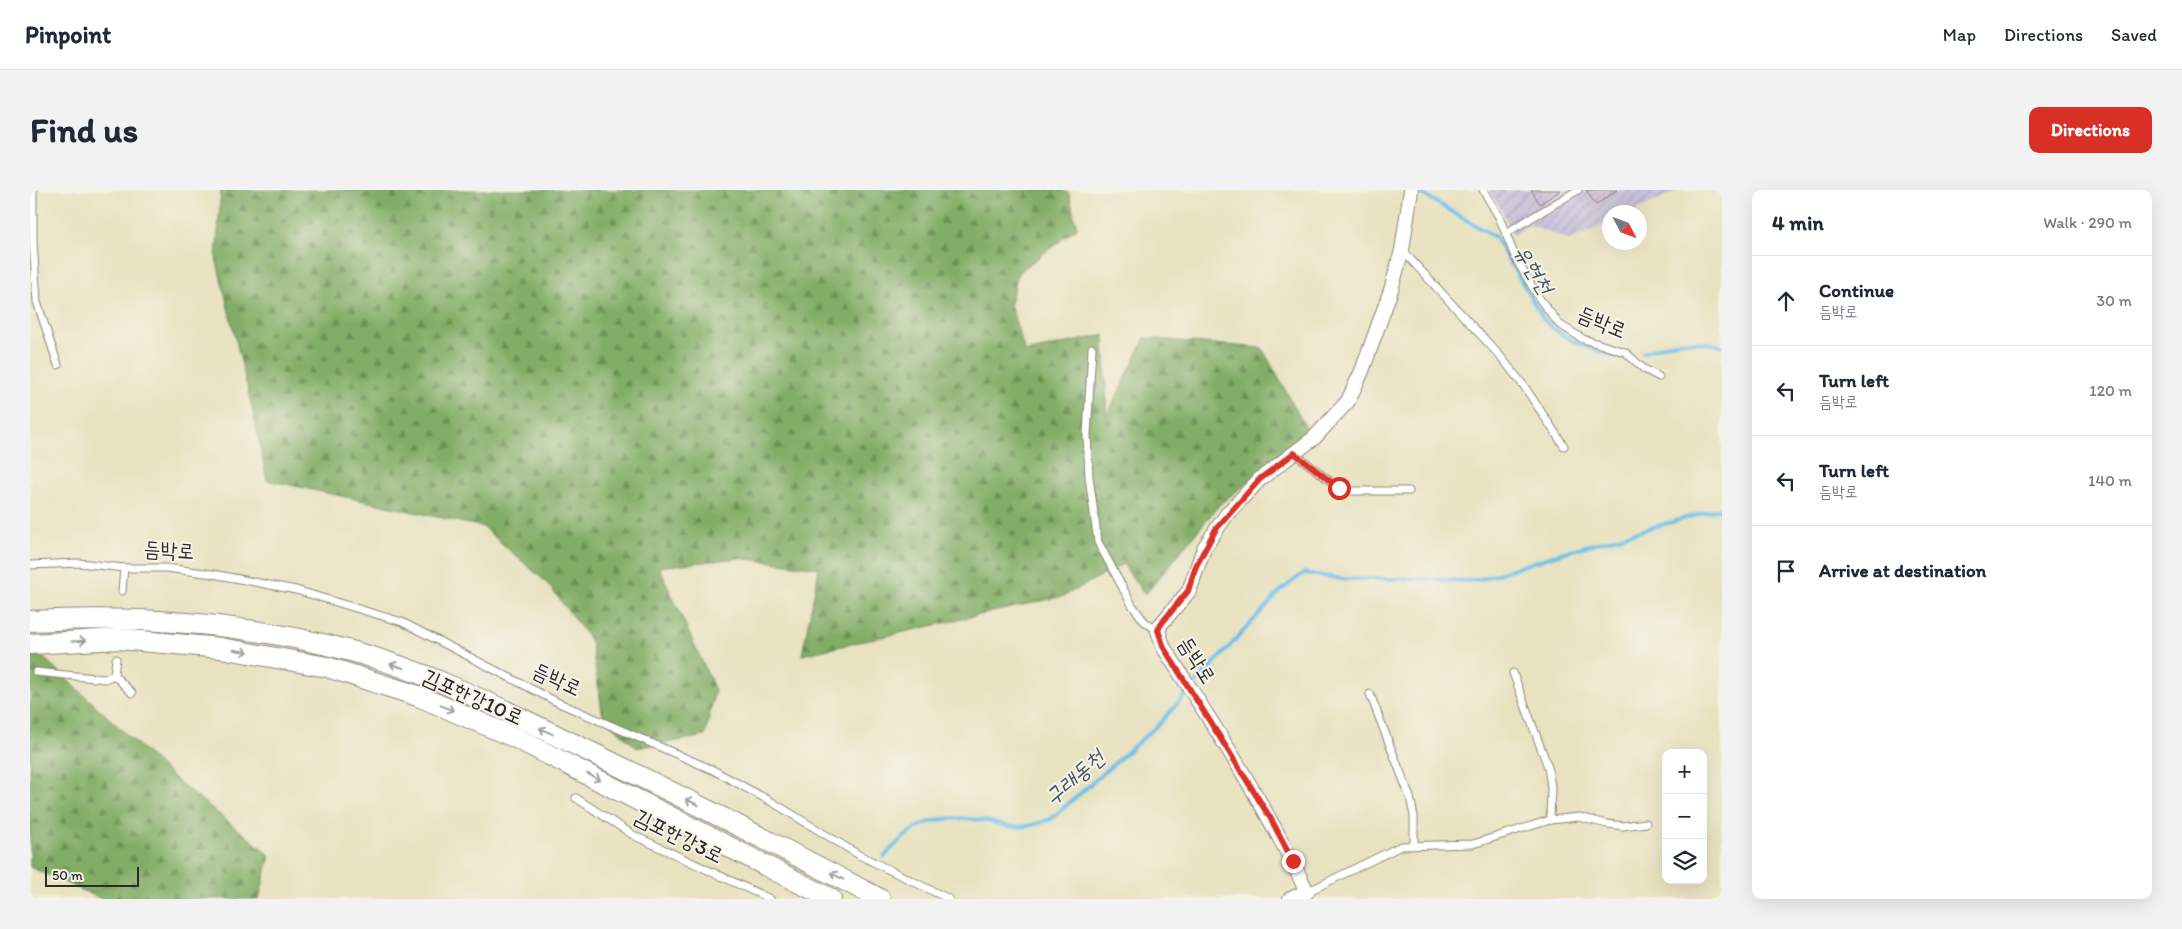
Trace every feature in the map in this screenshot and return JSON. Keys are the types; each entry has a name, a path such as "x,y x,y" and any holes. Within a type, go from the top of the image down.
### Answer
{"street":[{"name":"듬박로","path":"1308,892 1271,819 1164,648 1158,630 1188,591 1196,566 1216,529 1260,479 1314,438 1340,411 1351,396 1381,320 1402,250 1411,190"},
{"name":"김포한강10로","path":"30,621 121,618 203,624 272,633 353,652 412,670 482,700 681,796 880,899"},
{"name":"김포한강10로","path":"30,644 118,640 221,648 327,667 418,696 516,738 831,899"},
{"path":"1290,899 1308,892"}],"lane":[{"path":"33,190 33,240 37,302 58,365"},
{"name":"듬박로","path":"1483,190 1489,198 1506,233 1516,259 1539,298 1559,324 1583,339 1625,352 1644,370 1659,377"},
{"path":"1506,233 1578,190"},
{"path":"1402,250 1501,357 1524,386 1564,446"},
{"path":"1092,348 1087,435 1089,477 1098,542 1132,605 1144,621 1158,630"},
{"path":"1294,453 1339,488 1350,491 1409,491"},
{"name":"듬박로","path":"30,565 79,563 124,568 166,568 213,574 287,588 402,622 550,698 713,770 772,802 859,855 949,899"},
{"path":"122,591 124,568"},
{"path":"114,675 116,660"},
{"path":"36,672 105,679 114,675"},
{"path":"1514,673 1548,767 1551,787 1550,820"},
{"path":"114,675 132,693"},
{"path":"1370,694 1410,797 1414,816 1414,844"},
{"name":"김포한강3로","path":"576,798 633,835 684,857 770,899"},
{"path":"1308,892 1400,846 1414,844 1473,844 1550,820 1579,816 1607,824 1623,826 1646,823"}],"shaded area":[{"path":"1488,190 1678,190 1647,205 1602,205 1602,226 1569,240 1529,225 1513,235 1502,210"}],"green space":[{"path":"221,190 1060,190 1069,193 1077,228 1018,273 1010,304 1025,352 1104,335 1107,416 1145,338 1262,348 1310,435 1220,504 1145,595 1123,564 1064,596 802,655 819,568 738,558 659,567 715,690 705,736 637,748 603,717 591,641 547,583 483,527 267,480 252,407 216,258"},
{"path":"30,645 176,780 270,855 259,899 102,899 30,867"}],"building":[{"path":"1531,190 1561,190 1540,204"},
{"path":"1586,190 1617,190 1596,205"}],"waterway":[{"name":"유현천","path":"1417,191 1495,237 1543,318 1551,326 1569,339 1622,359"},
{"name":"유현천","path":"1643,353 1664,345 1690,341 1722,346"},
{"name":"구래동천","path":"884,857 907,834 918,827 942,819 970,819 1017,827 1030,826 1051,819 1158,725 1280,591 1304,573 1343,579 1467,581 1482,579 1568,551 1722,508"}],"route":[{"path":"1293,861 1271,819 1164,648 1158,630 1184,598 1192,583 1196,566 1204,548 1216,529 1260,479 1294,453 1339,488"}]}
